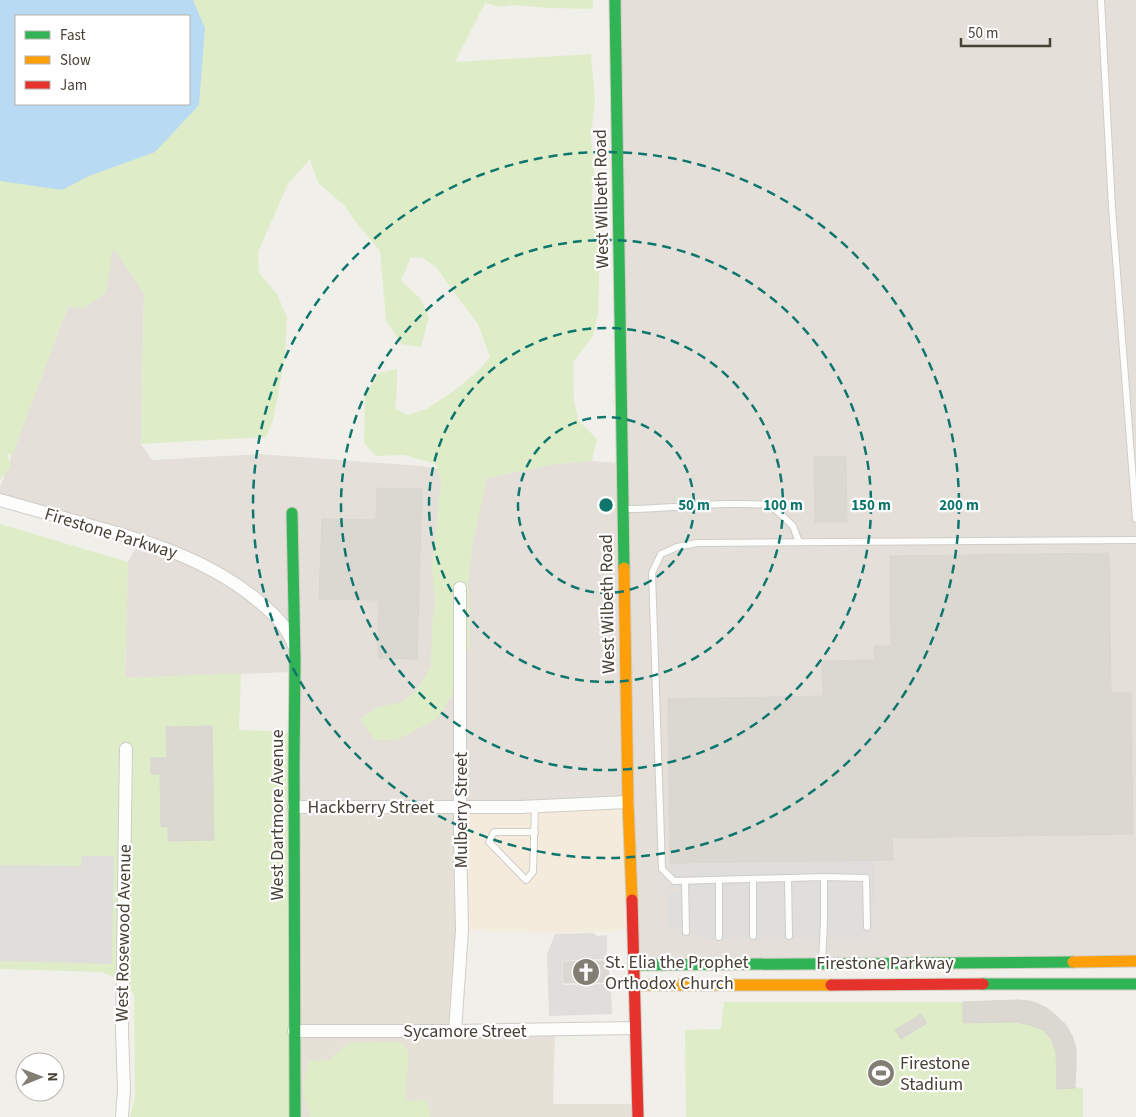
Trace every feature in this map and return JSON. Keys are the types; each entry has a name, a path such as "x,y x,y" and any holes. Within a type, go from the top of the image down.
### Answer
{"street":[{"name":"West Wilbeth Road","path":"615,0 628,802 638,1117"},
{"name":"Firestone Parkway","path":"0,500 141,539 202,564 230,579 250,593 276,616 288,633 295,658"},
{"name":"West Dartmore Avenue","path":"292,514 295,658 295,1117"},
{"name":"Mulberry Street","path":"455,1031 462,930 460,588"},
{"name":"West Rosewood Avenue","path":"122,1117 124,1089 122,1032 126,749"},
{"name":"Hackberry Street","path":"294,806 460,807 628,802"},
{"name":"Firestone Parkway","path":"634,965 1136,961"},
{"name":"Firestone Parkway","path":"635,985 1136,984"},
{"name":"Sycamore Street","path":"294,1030 455,1031 635,1028"}],"lane":[{"path":"1101,0 1112,208 1136,519"},
{"path":"623,509 746,503 771,505 793,526 799,542"},
{"path":"867,927 866,878 824,877 674,881 662,869 652,573 661,554 677,547 697,543 1136,540"},
{"path":"535,806 535,832 533,872 526,880 489,842 494,832 535,832"},
{"path":"822,963 824,877"},
{"path":"788,878 789,936"},
{"path":"753,879 753,936"},
{"path":"719,880 719,937"},
{"path":"685,881 686,932"}],"shaded area":[{"path":"615,0 1136,0 1136,961 634,965"},
{"path":"113,247 144,293 141,444 152,460 259,454 421,466 487,478 555,464 592,461 622,463 628,802 294,807 295,672 125,678 128,562 141,539 0,500 0,487 68,306"},
{"path":"628,802 633,929 550,933 462,930 460,807"},
{"path":"294,807 460,807 455,1031 555,1030 553,1104 637,1104 638,1117 295,1117"},
{"path":"82,856 114,856 112,964 0,961 0,865 81,866"},
{"path":"874,860 873,938 702,939 701,936 679,934 679,929 667,927 668,893 680,892 679,887 670,888 670,863"},
{"path":"594,933 597,936 607,935 607,959 562,961 563,985 611,984 612,1014 549,1016 547,955 555,934"}],"green space":[{"path":"0,0 593,0 593,9 513,5 500,7 485,3 455,62 591,54 595,101 591,136 594,170 592,197 597,215 600,250 598,314 593,336 573,362 574,400 578,420 597,439 592,461 555,464 487,478 473,543 468,583 470,645 454,692 438,718 397,740 374,740 360,719 378,707 402,702 416,691 431,666 432,624 435,602 432,568 441,481 436,464 404,455 376,456 364,443 365,395 379,373 397,369 395,408 407,415 427,409 455,390 478,371 490,357 478,324 437,268 423,258 411,257 401,281 420,298 429,317 421,347 401,344 386,320 380,251 344,205 318,183 310,159 288,184 258,252 259,273 277,294 287,317 285,357 273,421 266,437 141,444 144,293 113,248 106,293 83,309 68,306 12,456 7,453 11,467 0,480"},
{"path":"0,524 128,562 125,678 241,673 239,730 294,732 292,1117 130,1117 135,1097 134,995 123,980 101,972 0,969"},
{"name":"Firestone Stadium","path":"1017,1000 1037,1003 1045,1007 1059,1018 1070,1032 1077,1053 1075,1087 1083,1088 1083,1117 686,1117 685,1030 721,1029 724,1002 963,1002"},
{"path":"400,1042 408,1051 405,1101 425,1100 429,1108 430,1117 311,1117 304,1097 303,1084 309,1061 330,1060 348,1043"}],"water":[{"path":"0,0 193,0 205,28 199,105 155,152 89,176 62,190 0,181"}],"building":[{"path":"814,457 846,457 847,522 815,522"},
{"path":"377,488 422,489 417,659 378,658 379,600 319,599 322,519 376,520"},
{"path":"1109,553 1111,693 1131,693 1133,834 892,838 893,860 670,863 668,699 823,696 822,661 874,660 874,646 891,646 890,556"},
{"path":"212,726 214,840 168,841 168,826 161,827 160,774 151,774 151,758 167,758 166,727"},
{"name":"St. Elia the Prophet Orthodox Church","path":"608,961 609,982 564,983 563,962"},
{"path":"1030,1001 1045,1007 1066,1025 1076,1048 1075,1088 1057,1089 1056,1051 1051,1039 1043,1030 1015,1022 963,1023 963,1002"},
{"path":"921,1014 927,1023 901,1039 895,1030"}],"traffic: fast":[{"path":"615,0 624,568"},
{"path":"292,513 295,659 295,1117"},
{"path":"634,965 1073,962"},
{"path":"983,984 1136,984"}],"traffic: slow":[{"path":"624,568 628,802 632,900"},
{"path":"1073,962 1136,961"},
{"path":"635,985 831,985"}],"traffic: jam":[{"path":"632,900 638,1117"},
{"path":"831,985 983,984"}],"place":[{"name":"St. Elia the Prophet Orthodox Church","path":"586,972"},
{"name":"Firestone Stadium","path":"881,1073"}]}
